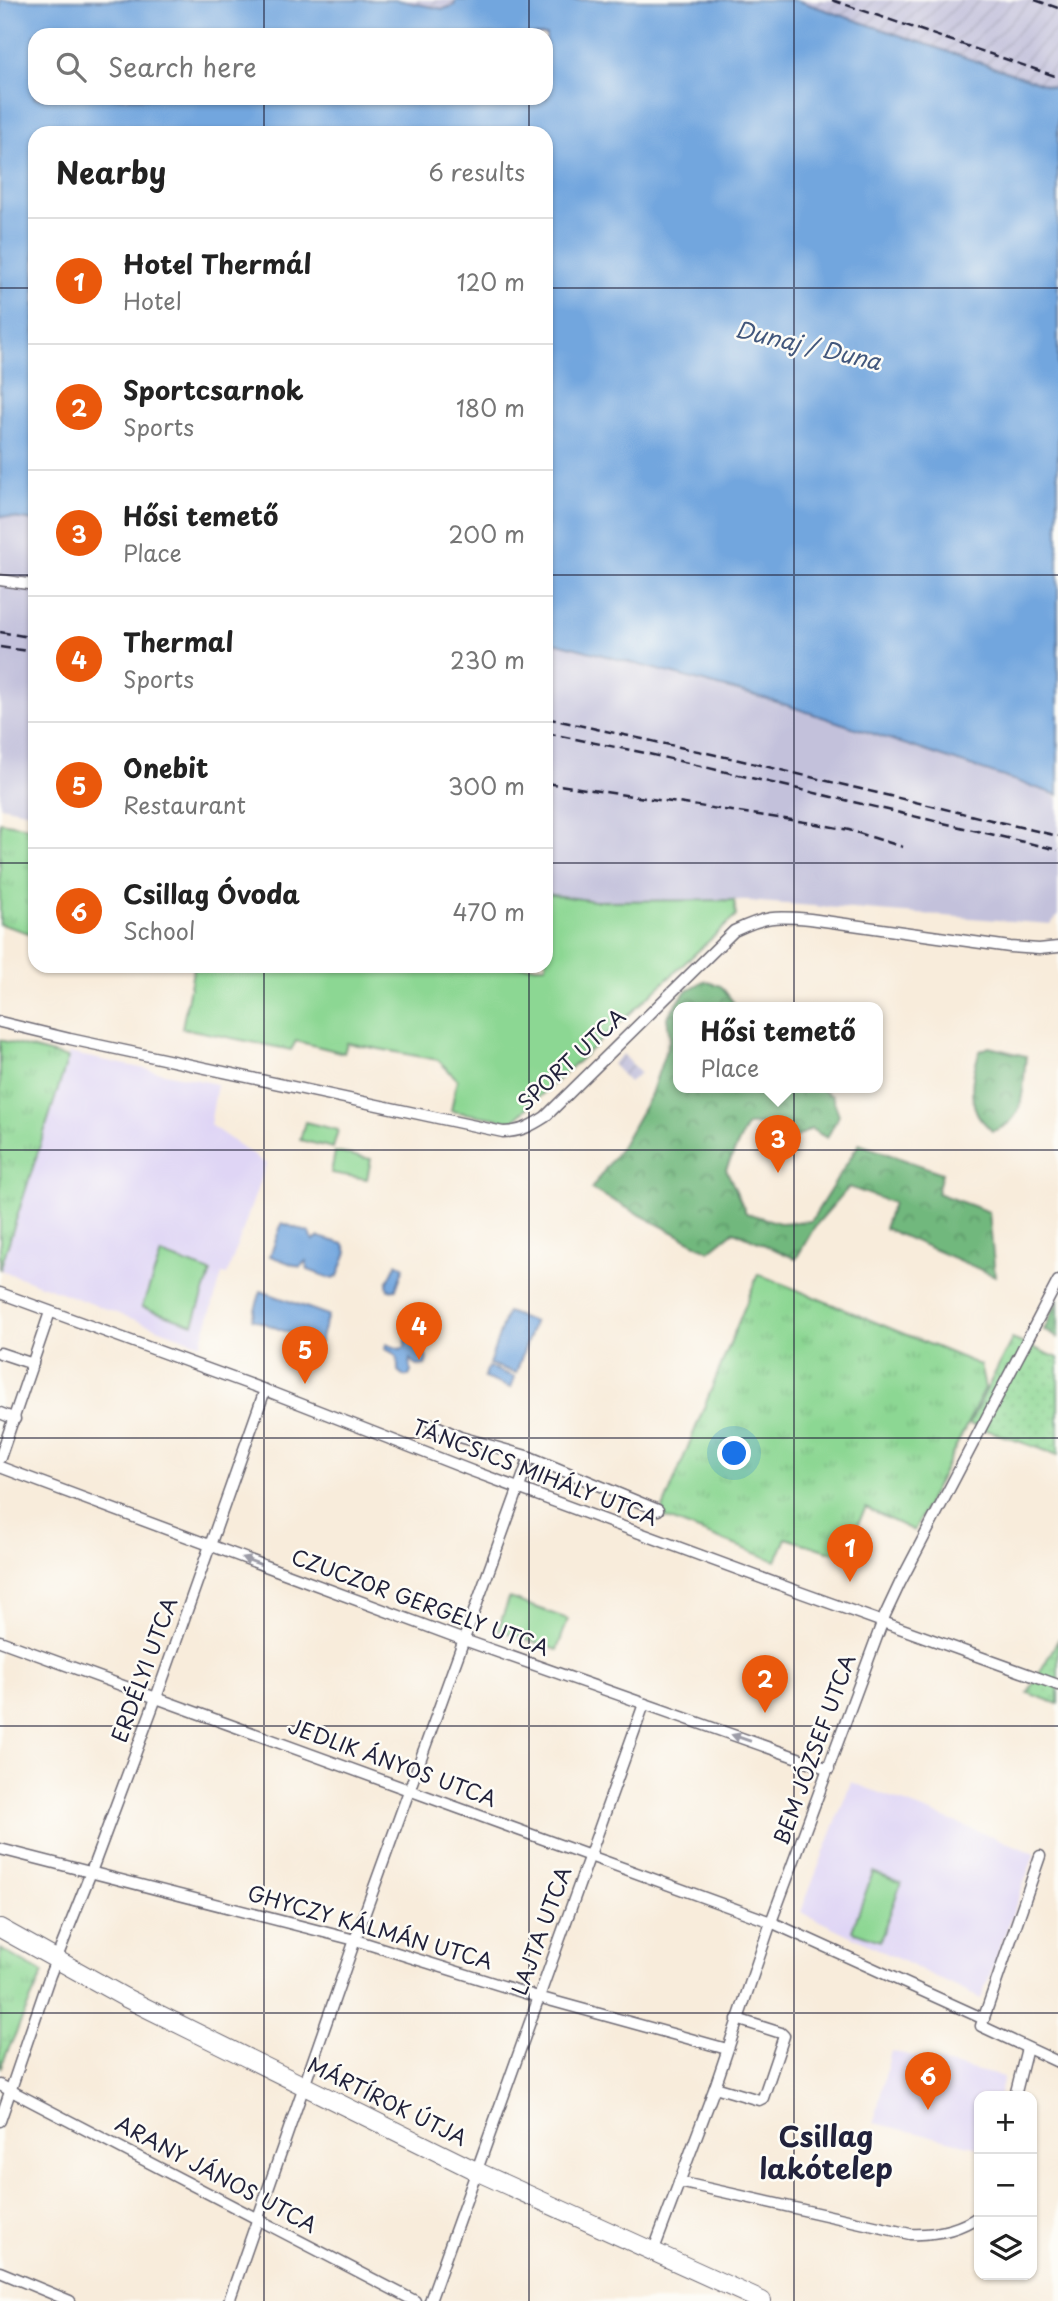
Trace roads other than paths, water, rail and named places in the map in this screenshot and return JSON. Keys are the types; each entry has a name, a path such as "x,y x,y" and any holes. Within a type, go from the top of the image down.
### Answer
{"main road":[{"name":"MÁRTÍROK ÚTJA","path":"0,1928 124,1997 476,2171 762,2301"}],"street":[{"path":"0,580 28,584"},
{"name":"SPORT UTCA","path":"0,1022 503,1132 514,1132 523,1130 545,1117 734,931 761,919 810,919 1010,947 1058,947"},
{"name":"BEM JÓZSEF UTCA","path":"653,2252 715,2087 771,1922 883,1621 900,1583 1058,1281"},
{"name":"TÁNCSICS MIHÁLY UTCA","path":"0,1293 802,1593 1058,1685"},
{"path":"0,1458 50,1312"},
{"path":"0,1353 33,1364"},
{"name":"ERDÉLYI UTCA","path":"0,2121 5,2087 91,1872 156,1698 265,1390"},
{"path":"0,1413 15,1419"},
{"path":"432,1424 460,1437 530,1457 658,1510"},
{"path":"229,2301 355,1940 530,1457"},
{"name":"CZUCZOR GERGELY UTCA","path":"0,1467 464,1640 830,1769"},
{"name":"JEDLIK ÁNYOS UTCA","path":"0,1641 771,1922"},
{"name":"LAJTA UTCA","path":"430,2301 644,1704"},
{"name":"GHYCZY KÁLMÁN UTCA","path":"0,1849 355,1940 538,1997 727,2049"},
{"path":"1040,1856 981,2026 1057,2059"},
{"path":"771,1922 984,2019"},
{"path":"715,2087 759,2100 763,2098 784,2036 737,2019"},
{"path":"1016,2091 1027,2048"},
{"name":"ARANY JÁNOS UTCA","path":"5,2087 415,2301"},
{"path":"679,2182 910,2234 950,2230 977,2217"},
{"path":"0,2272 70,2301"}],"water":[{"name":"Dunaj / Duna","path":"0,0 397,0 443,9 454,6 456,0 796,0 1058,89 1058,795 771,700 553,642 553,126 28,126 28,520 0,516"},
{"path":"282,1223 310,1233 313,1241 319,1237 344,1244 347,1252 338,1276 333,1279 308,1270 306,1261 300,1267 270,1256"},
{"path":"397,1263 404,1267 396,1289 388,1290 387,1283"},
{"path":"261,1291 328,1315 319,1344 252,1319"},
{"path":"507,1312 534,1322 516,1373 489,1364"},
{"path":"413,1327 422,1329 418,1344 427,1359 425,1365 418,1366 410,1359 411,1372 409,1376 404,1376 398,1371 396,1357 385,1349 386,1344 400,1349 405,1347 407,1331"},
{"path":"488,1367 515,1377 511,1388 484,1378"}],"railway":[{"path":"832,0 1058,77"},
{"path":"1035,0 1058,8"},
{"path":"0,632 28,637"},
{"path":"0,647 28,651"},
{"path":"553,720 739,760 1058,836"},
{"path":"553,734 645,753 1058,850"},
{"path":"553,784 811,823 849,830 903,847"}],"place":[{"name":"Hősi temető","path":"778,1173"},
{"name":"Thermal","path":"419,1360"},
{"name":"Onebit","path":"305,1384"},
{"name":"Hotel Thermál","path":"850,1582"},
{"name":"Sportcsarnok","path":"765,1713"},
{"name":"Csillag Óvoda","path":"928,2110"}],"district":[{"name":"Csillag lakótelep","path":"826,2153"}]}
